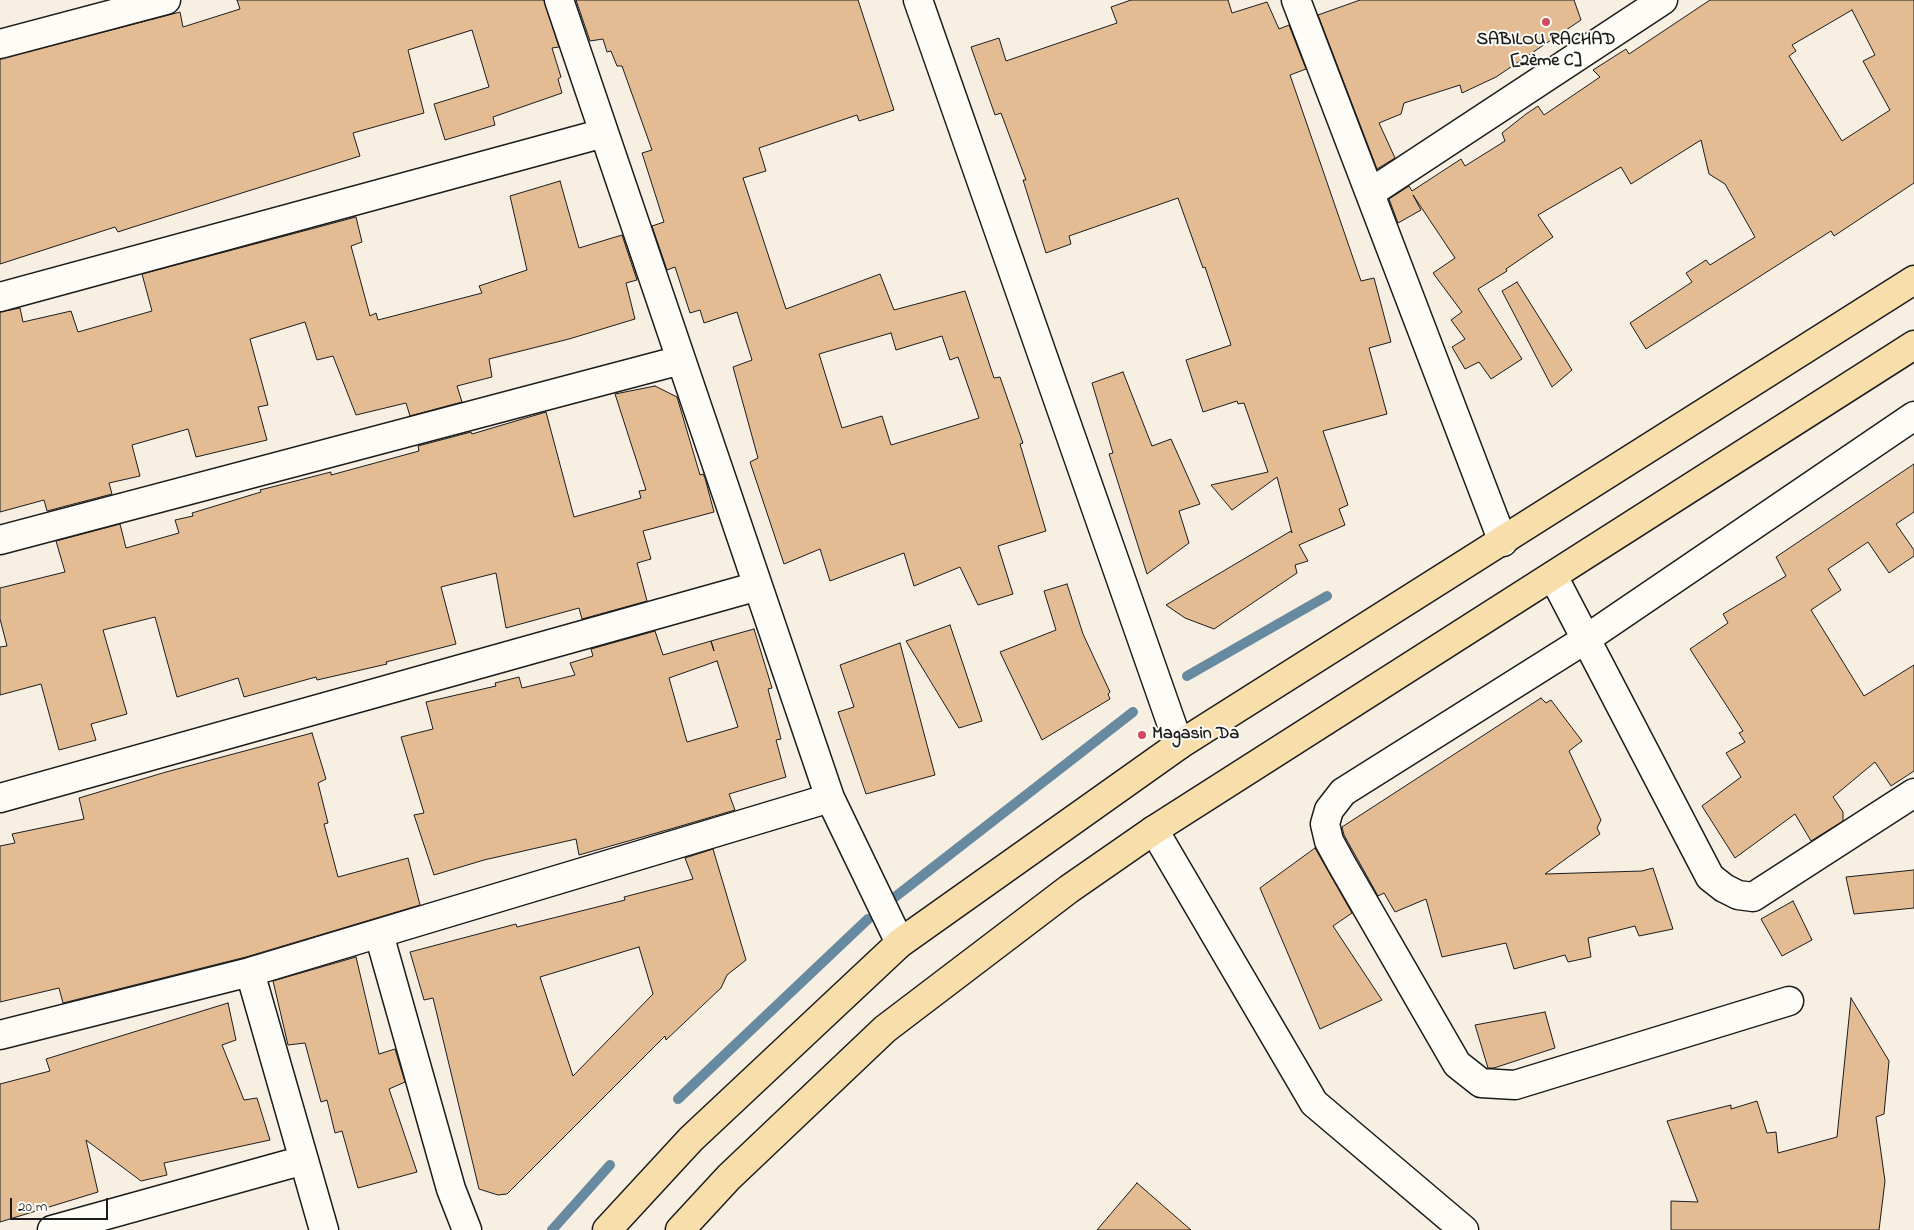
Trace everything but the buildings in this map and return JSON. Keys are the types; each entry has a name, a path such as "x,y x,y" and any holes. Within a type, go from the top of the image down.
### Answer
{"highway":[{"path":"607,1230 691,1139 900,943 1179,745 1503,542 1914,280"},
{"path":"680,1230 729,1177 885,1029 1069,889 1154,830 1914,345"}],"street":[{"path":"0,44 166,0"},
{"path":"559,0 830,798 900,943"},
{"path":"918,0 1179,745"},
{"path":"1296,0 1503,542"},
{"path":"1370,193 1663,0"},
{"path":"0,297 604,133"},
{"path":"0,540 681,360"},
{"path":"1789,1001 1515,1085 1482,1083 1457,1064 1341,863 1329,841 1325,824 1329,810 1343,792 1586,640 1914,416"},
{"path":"1553,576 1710,877 1724,888 1738,895 1753,897 1914,793"},
{"path":"0,798 758,586"},
{"path":"0,1035 250,972 830,798"},
{"path":"1154,830 1314,1103 1464,1230"},
{"path":"379,934 451,1190 466,1230"},
{"path":"250,972 324,1230"},
{"path":"52,1230 304,1160"}],"waterway":[{"path":"1187,676 1327,596"},
{"path":"895,897 1133,712"},
{"path":"678,1099 868,919"},
{"path":"552,1230 610,1165"}],"place":[{"name":"SABILOU RACHAD [2ème C]","path":"1546,22"},
{"name":"Magasin Da","path":"1142,735"}]}
